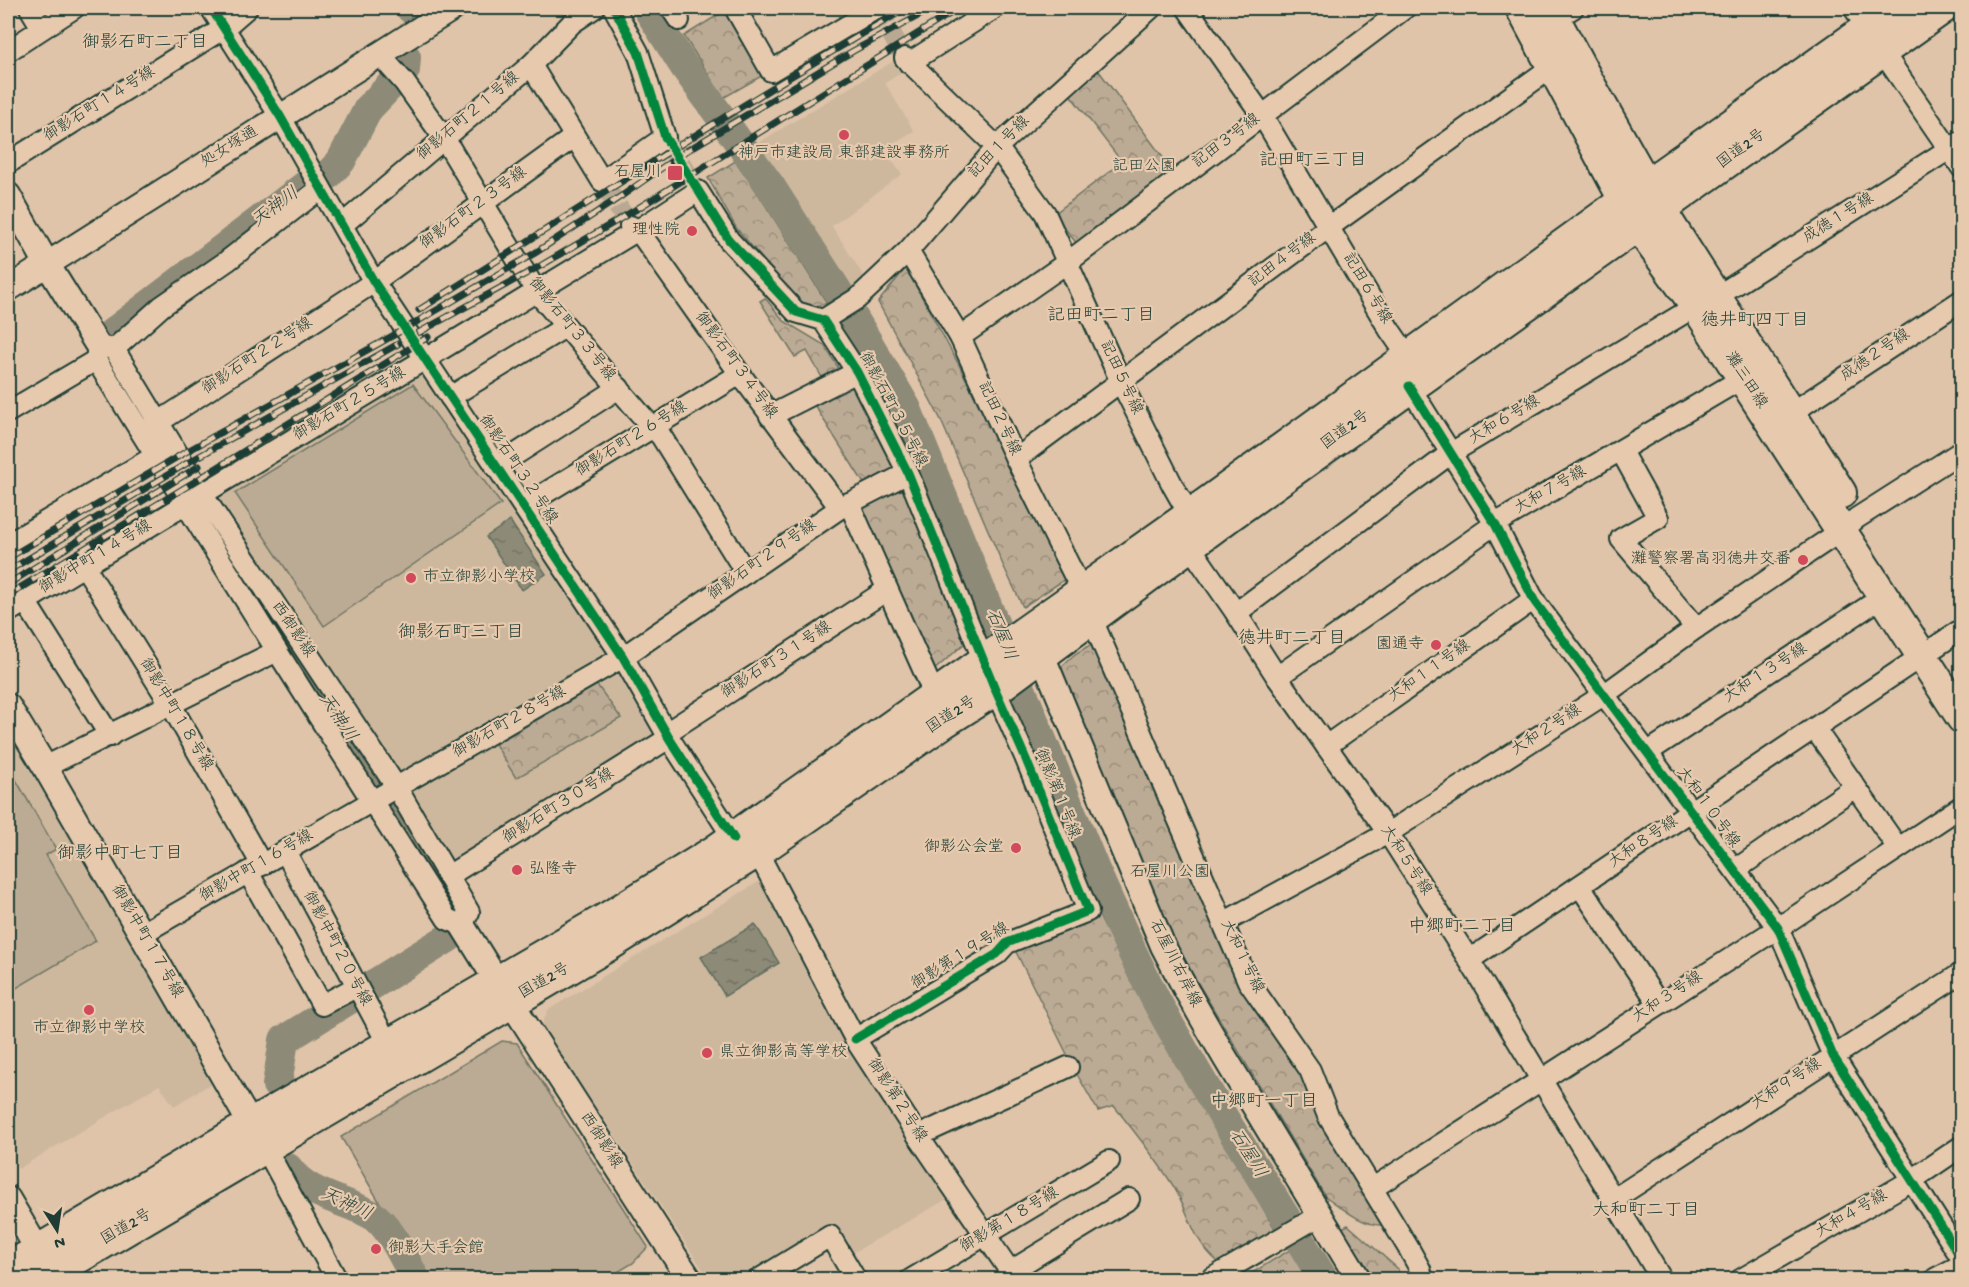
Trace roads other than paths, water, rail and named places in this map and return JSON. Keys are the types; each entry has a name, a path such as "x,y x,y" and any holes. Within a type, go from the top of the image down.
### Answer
{"highway":[{"name":"国道2号","path":"30,1268 504,993 653,891 745,845 943,722 1010,660 1643,205 1897,8"},
{"name":"国道2号","path":"1868,29 1942,8"},
{"name":"国道2号","path":"745,845 934,696 1010,660"},
{"name":"国道2号","path":"257,1137 389,1046 504,993"}],"main road":[{"name":"灘三田線","path":"1521,8 1552,67 1706,301 1791,413 1884,596 1941,643 1962,718"},
{"name":"灘三田線","path":"1559,11 1643,205"},
{"name":"灘三田線","path":"1706,301 1743,378 1849,524 1941,643 1962,680"}],"street":[{"path":"30,8 42,28"},
{"path":"8,51 74,8"},
{"name":"御影石町３２号線","path":"211,8 279,116 374,282 623,657 668,736 745,845"},
{"name":"御影石町１４号線","path":"8,163 224,28 247,8"},
{"name":"処女塚通","path":"8,289 279,116 392,68 453,8"},
{"name":"御影石町２１号線","path":"342,225 531,65 573,22 594,8"},
{"path":"531,65 602,181 665,137 638,52 614,8"},
{"path":"735,8 771,71 877,8"},
{"name":"記田５号線","path":"995,8 907,61 997,147 1045,213 1121,382 1172,484 1189,530"},
{"name":"記田１号線","path":"828,316 858,298 908,251 997,147 1151,8"},
{"name":"記田６号線","path":"1187,8 1262,115 1389,329 1409,372"},
{"name":"記田３号線","path":"960,338 1068,262 1405,8"},
{"path":"1868,29 1955,145 1962,168"},
{"name":"記田４号線","path":"1016,459 1329,227 1552,67"},
{"name":"御影石町３３号線","path":"392,68 444,138 536,291 642,416 662,436 746,573"},
{"name":"御影石町２３号線","path":"374,282 574,137"},
{"name":"成徳１号線","path":"1706,301 1955,145"},
{"path":"8,412 102,352 162,306 227,261 317,184"},
{"name":"御影石町２５号線","path":"185,505 536,291 634,228 698,191 729,240 796,312 828,316"},
{"name":"西御影線","path":"8,195 47,264 102,352 141,433 277,651 448,876 469,912 462,925"},
{"name":"御影石町３４号線","path":"634,228 770,416 844,505 887,590 934,696"},
{"name":"記田２号線","path":"908,251 960,338 1087,604"},
{"name":"御影石町２２号線","path":"141,433 374,282"},
{"name":"成徳２号線","path":"1791,413 1962,300"},
{"name":"大和６号線","path":"1236,613 1451,453 1706,301"},
{"name":"御影石町３５号線","path":"828,316 908,473 1010,660"},
{"path":"450,397 565,327"},
{"name":"西御影線","path":"102,352 159,422 386,794 447,920 462,925 690,1280"},
{"path":"770,416 857,372"},
{"name":"大和１０号線","path":"1409,372 1451,453 1495,524 1534,599 1778,928 1833,1056 1962,1259"},
{"name":"御影石町２６号線","path":"524,506 740,374"},
{"name":"大和７号線","path":"1277,677 1495,524 1743,378"},
{"path":"496,467 619,388"},
{"path":"1621,451 1658,518 1621,539 1695,628"},
{"name":"大和２号線","path":"1223,923 1388,832 1605,694 1695,628 1962,451"},
{"path":"8,544 155,456"},
{"name":"御影石町２９号線","path":"623,657 844,505 908,473"},
{"name":"御影中町１４号線","path":"8,612 185,505"},
{"name":"大和５号線","path":"1189,530 1236,613 1277,677 1388,832 1662,1280"},
{"name":"御影中町１８号線","path":"85,567 171,705 322,1005 358,991"},
{"name":"御影石町３１号線","path":"668,736 887,590"},
{"name":"大和１３号線","path":"1648,752 1884,596"},
{"name":"大和１１号線","path":"1326,746 1534,599"},
{"path":"24,601 110,736"},
{"name":"大和１号線","path":"1087,604 1248,981 1310,1070 1328,1116 1420,1269 1423,1280"},
{"name":"大和８号線","path":"1468,960 1941,643"},
{"path":"45,767 277,651"},
{"name":"御影石町２８号線","path":"386,794 623,657"},
{"name":"御影第１号線","path":"1010,660 1088,911"},
{"name":"石屋川右岸線","path":"1010,660 1311,1221 1359,1280"},
{"name":"御影中町１７号線","path":"8,706 257,1137"},
{"path":"1815,729 1898,848"},
{"name":"御影石町３０号線","path":"448,876 668,736"},
{"path":"1735,870 1855,787"},
{"name":"御影中町１６号線","path":"141,934 386,794"},
{"name":"大和３号線","path":"1373,1188 1778,928 1962,806"},
{"name":"御影第２号線","path":"745,845 855,1039 918,1136 1014,1275"},
{"name":"御影中町２０号線","path":"285,851 389,1046"},
{"path":"1580,886 1659,1004"},
{"name":"御影第１９号線","path":"855,1039 997,954 1007,943 1088,911"},
{"name":"大和９号線","path":"1614,1199 1962,974"},
{"path":"918,1136 1068,1067"},
{"path":"257,1137 330,1277"},
{"name":"大和４号線","path":"1740,1280 1912,1180 1962,1146"},
{"name":"御影第１８号線","path":"910,1280 1109,1161"},
{"path":"1014,1275 1129,1199"},
{"path":"8,1200 30,1268"},
{"path":"1209,1280 1311,1221"},
{"path":"758,1280 830,1236 856,1280"},
{"path":"1936,1280 1962,1267"}],"water":[{"path":"510,521 546,574 522,590 486,537"},
{"path":"755,924 779,963 725,996 701,957"}],"waterway":[{"name":"石屋川","path":"647,8 684,66 771,187 842,298 906,407 1095,870 1140,969 1197,1072 1324,1280"},
{"name":"天神川","path":"111,334 306,185 326,177 341,161 368,109 405,70 406,57"},
{"name":"天神川","path":"229,558 392,799 456,911"},
{"name":"天神川","path":"277,1085 284,1040 448,938"},
{"name":"天神川","path":"288,1168 305,1185 379,1220 391,1235 416,1280"}],"tunnel":[{"path":"877,8 905,58"},
{"path":"665,137 698,191"},
{"path":"602,181 630,226"}],"railway":[{"path":"419,310 722,118 907,8"},
{"path":"8,558 184,453 535,253 683,153 853,51 933,8"},
{"path":"418,333 542,265 635,210 959,8"},
{"path":"8,595 428,337"},
{"path":"8,571 189,462 398,344"},
{"path":"8,584 199,466"}],"place":[{"name":"神戸市建設局 東部建設事務所","path":"844,135"},
{"name":"石屋川","path":"675,173"},
{"name":"理性院","path":"692,231"},
{"name":"灘警察署高羽徳井交番","path":"1803,560"},
{"name":"市立御影小学校","path":"411,578"},
{"name":"園通寺","path":"1436,645"},
{"name":"御影公会堂","path":"1016,848"},
{"name":"弘隆寺","path":"517,870"},
{"name":"市立御影中学校","path":"89,1010"},
{"name":"県立御影高等学校","path":"707,1053"},
{"name":"御影大手会館","path":"376,1249"}],"district":[{"name":"御影石町二丁目","path":"145,43"},
{"name":"記田町三丁目","path":"1313,161"},
{"name":"記田町二丁目","path":"1101,316"},
{"name":"徳井町四丁目","path":"1755,321"},
{"name":"御影石町三丁目","path":"461,633"},
{"name":"徳井町二丁目","path":"1292,639"},
{"name":"御影中町七丁目","path":"120,854"},
{"name":"中郷町二丁目","path":"1462,927"},
{"name":"中郷町一丁目","path":"1264,1102"},
{"name":"大和町二丁目","path":"1646,1211"}],"park label":[{"name":"記田公園","path":"1144,167"},
{"name":"石屋川公園","path":"1170,873"}]}
